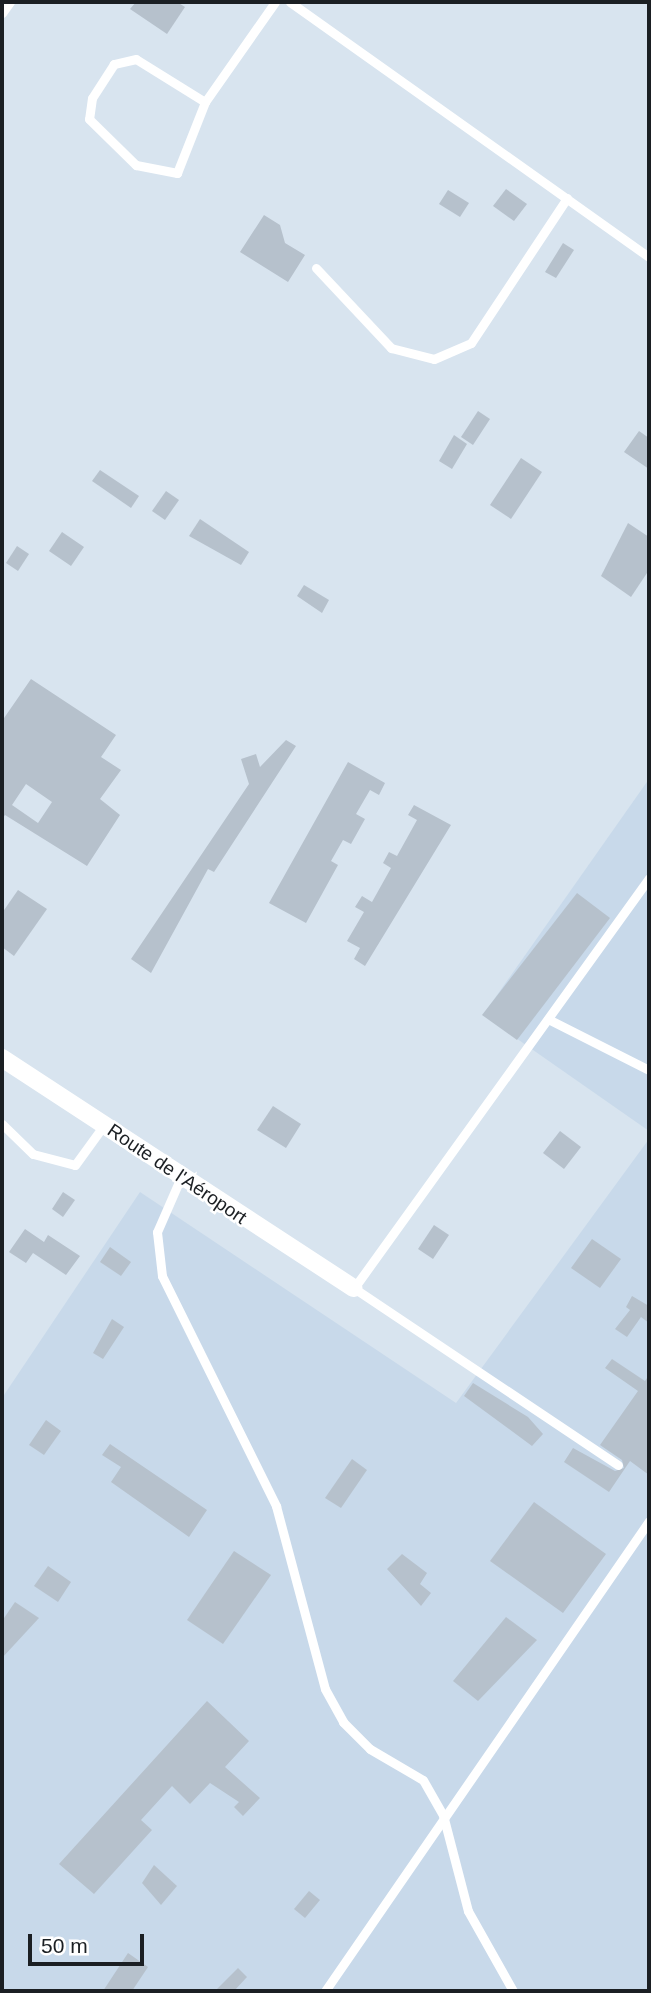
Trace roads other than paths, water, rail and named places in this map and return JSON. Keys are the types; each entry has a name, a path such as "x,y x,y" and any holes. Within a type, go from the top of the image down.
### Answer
{"street":[{"name":"Route de l'Aéroport","path":"2,1058 354,1289"}],"lane":[{"path":"2,13 10,2"},
{"path":"205,102 136,59 114,64 92,97 89,119 136,165 177,173 205,102 275,2"},
{"path":"290,2 649,257"},
{"path":"316,268 391,348 434,359 471,343 567,198"},
{"path":"618,1465 354,1289 649,878"},
{"path":"548,1019 649,1070"},
{"path":"2,1124 33,1154 75,1165 104,1125"},
{"path":"181,1177 157,1232 162,1276 276,1506 325,1689 343,1722 370,1749 423,1780 443,1815 468,1911 513,1991"},
{"path":"325,1991 443,1815 649,1521"}]}
